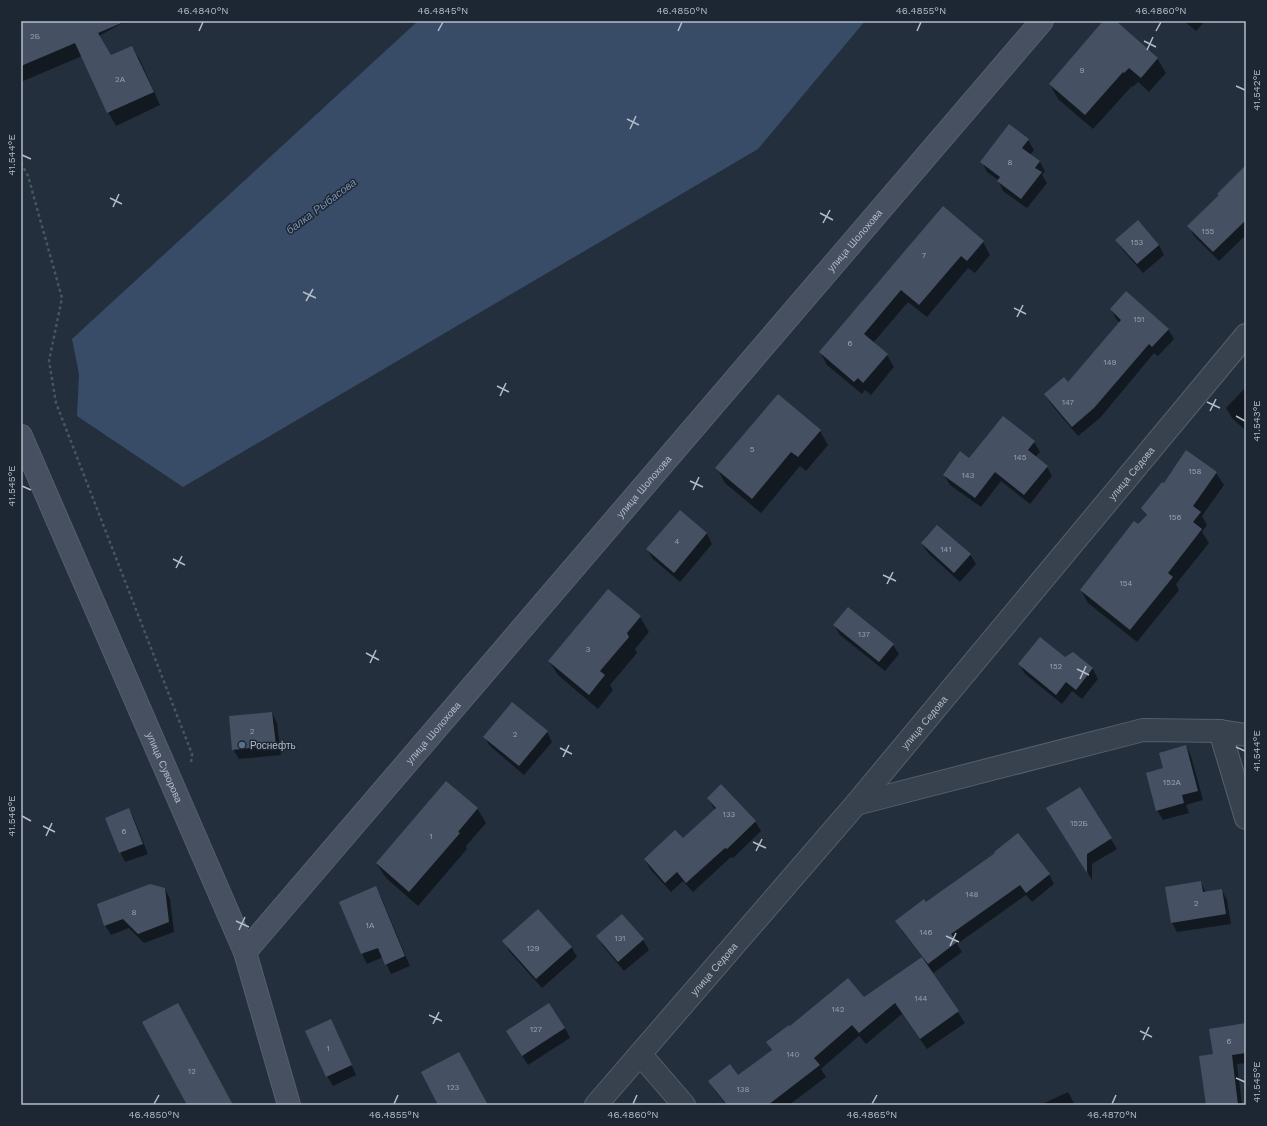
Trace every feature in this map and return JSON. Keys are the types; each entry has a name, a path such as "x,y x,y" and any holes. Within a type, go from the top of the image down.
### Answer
{"main road":[{"name":"улица Шолохова","path":"245,952 1042,21"},
{"name":"улица Суворова","path":"21,436 245,952 289,1105"}],"street":[{"name":"улица Седова","path":"596,1105 856,804 1246,336"},
{"path":"856,804 1143,730 1220,731 1246,735"},
{"path":"1220,731 1246,818"},
{"path":"640,1054 684,1105"}],"path":[{"path":"21,163 28,176 62,298 49,361 56,403 192,754 190,769"}],"water":[{"name":"балка Рыбасова","path":"418,21 865,21 758,149 183,487 77,416 79,374 72,339"}],"building":[{"path":"21,21 126,21 98,33 111,55 132,46 154,92 107,113 75,43 21,66"},
{"path":"1103,21 1116,21 1158,58 1141,78 1129,68 1124,73 1123,72 1085,115 1049,84"},
{"path":"1009,124 1029,139 1022,148 1040,161 1035,168 1042,172 1021,199 997,181 1000,177 980,162"},
{"path":"1246,165 1246,220 1213,252 1187,226 1219,195 1217,194"},
{"path":"943,206 984,241 967,261 961,256 919,305 901,290 864,334 888,354 863,383 858,378 854,382 819,352"},
{"path":"1138,220 1159,245 1137,264 1115,240"},
{"path":"1126,291 1169,329 1152,347 1149,344 1094,408 1072,427 1044,394 1064,377 1068,382 1121,320 1110,309"},
{"path":"778,394 821,430 798,457 791,452 752,499 715,468"},
{"path":"1003,416 1035,441 1028,450 1048,466 1024,495 995,472 975,498 943,475 960,451 969,458"},
{"path":"1186,450 1217,472 1193,506 1201,512 1193,522 1202,529 1168,573 1173,577 1130,630 1080,590 1134,521 1138,524 1147,515 1141,508 1162,482 1164,483"},
{"path":"680,510 707,533 674,573 646,549"},
{"path":"937,525 971,554 954,573 921,543"},
{"path":"608,589 641,616 627,633 629,637 600,671 605,675 589,695 548,661"},
{"path":"848,607 894,644 879,662 833,625"},
{"path":"1040,637 1065,657 1073,652 1093,668 1076,690 1066,682 1056,695 1018,664"},
{"path":"512,702 548,731 519,766 483,737"},
{"path":"272,712 276,745 232,750 229,716"},
{"path":"1186,745 1198,791 1182,795 1184,803 1156,811 1146,773 1163,768 1159,753"},
{"path":"446,781 478,808 458,832 460,833 409,892 376,863"},
{"path":"721,784 756,821 727,849 725,848 686,883 677,872 665,883 644,859 675,830 683,838 716,808 707,798"},
{"path":"1080,787 1112,838 1087,854 1087,873 1046,808"},
{"path":"129,808 143,844 119,853 105,818"},
{"path":"1018,833 1050,874 1026,893 1020,885 951,934 957,942 928,964 895,921 924,899 926,902 995,853 994,852"},
{"path":"1201,881 1203,892 1222,889 1226,914 1171,923 1165,887"},
{"path":"150,884 165,888 169,922 138,934 123,919 104,926 97,904"},
{"path":"376,886 405,956 385,965 378,948 361,954 339,902"},
{"path":"538,909 572,947 536,979 502,941"},
{"path":"622,914 644,939 618,962 596,936"},
{"path":"922,957 959,1011 920,1039 895,1003 859,1033 852,1025 814,1058 820,1065 768,1105 727,1105 708,1081 730,1064 738,1075 772,1050 766,1042 789,1025 790,1026 848,978 864,997"},
{"path":"178,1003 233,1105 187,1105 142,1022"},
{"path":"549,1003 565,1028 522,1056 506,1031"},
{"path":"331,1019 352,1065 326,1077 305,1031"},
{"path":"1246,1023 1246,1053 1232,1055 1238,1105 1206,1105 1199,1056 1213,1054 1209,1029"},
{"path":"459,1052 488,1105 438,1105 421,1072"}],"place":[{"name":"Роснефть","path":"242,745"}]}
